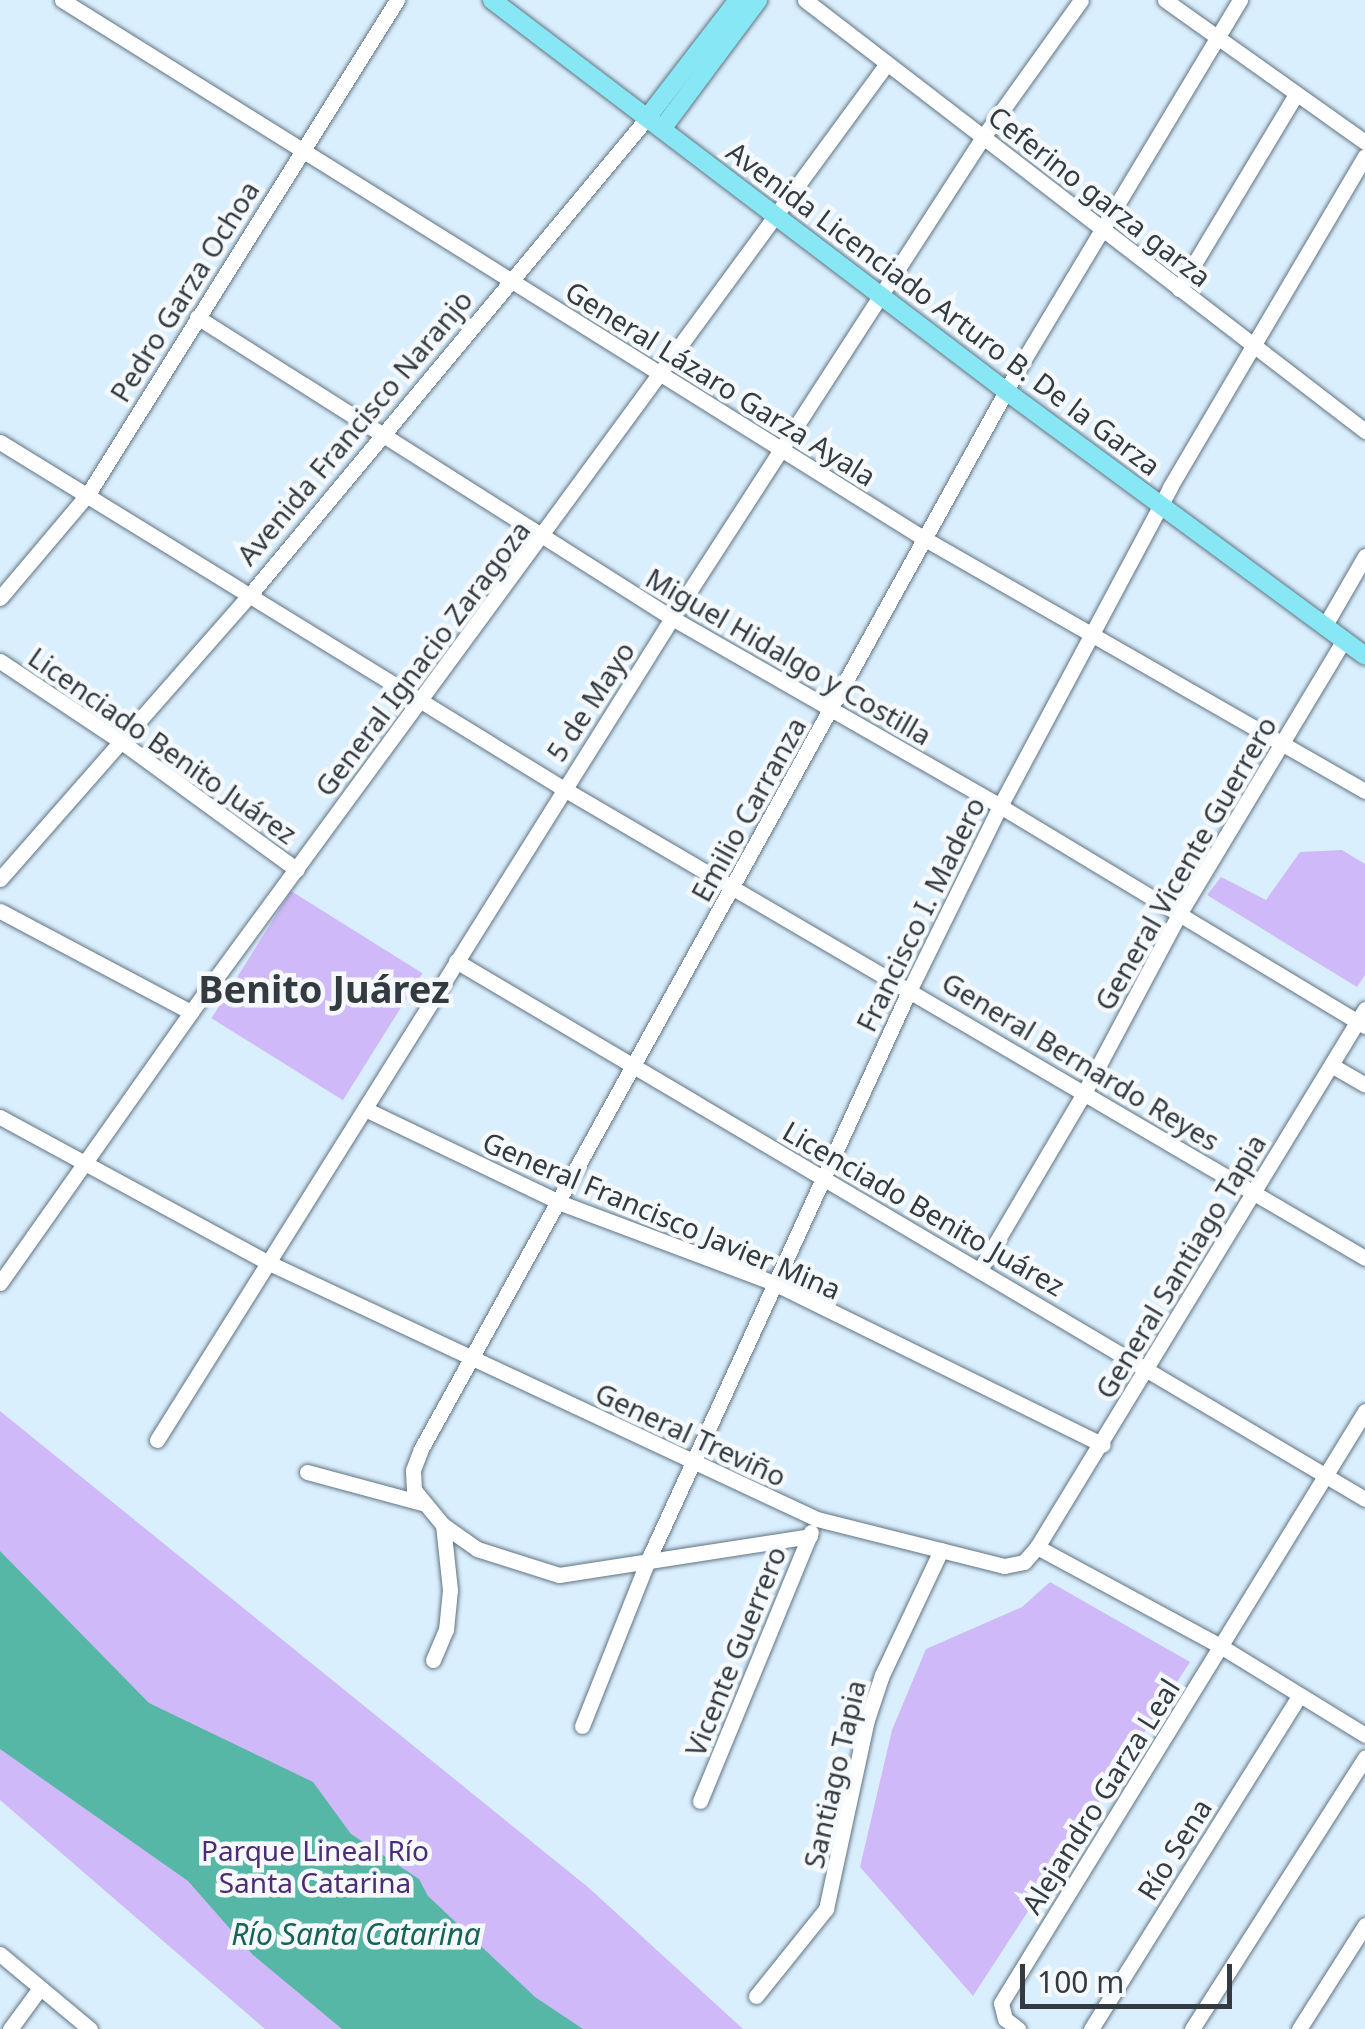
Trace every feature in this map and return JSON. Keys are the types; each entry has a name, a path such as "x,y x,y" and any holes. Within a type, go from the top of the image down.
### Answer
{"main road":[{"name":"Avenida Licenciado Arturo B. De la Garza","path":"492,0 1160,507 1365,656"},
{"name":"Avenida Francisco Naranjo","path":"654,123 738,0"},
{"name":"Avenida Francisco Naranjo","path":"654,123 758,0"}],"street":[{"name":"General Lázaro Garza Ayala","path":"62,0 925,540 1365,791"},
{"name":"Pedro Garza Ochoa","path":"0,598 88,494 397,0"},
{"name":"Ceferino garza garza","path":"804,0 1365,431"},
{"name":"5 de Mayo","path":"157,1440 672,618 783,452 982,138 1081,0"},
{"path":"1165,0 1365,142"},
{"name":"Emilio Carranza","path":"422,1503 414,1490 413,1470 470,1358 560,1203 630,1067 831,713 1006,391 1240,0"},
{"name":"General Ignacio Zaragoza","path":"0,1283 191,1012 543,538 773,215 886,65"},
{"path":"1179,289 1296,94"},
{"name":"Avenida Francisco Naranjo","path":"0,878 248,597 511,282 654,123"},
{"name":"Francisco I. Madero","path":"582,1726 649,1558 910,988 1000,806 1160,507 1365,156"},
{"name":"Miguel Hidalgo y Costilla","path":"196,317 380,437 672,618 831,713 1000,806 1178,916 1363,1019"},
{"name":"General Bernardo Reyes","path":"0,442 564,788 1365,1258"},
{"path":"1324,627 1365,556"},
{"name":"General Vicente Guerrero","path":"981,1268 1084,1093 1178,916 1344,640"},
{"name":"Licenciado Benito Juárez","path":"0,661 122,743 297,870"},
{"path":"0,912 191,1012"},
{"name":"Licenciado Benito Juárez","path":"456,961 630,1067 981,1268 1365,1499"},
{"name":"General Santiago Tapia","path":"1037,1547 1149,1369 1252,1191 1363,1019"},
{"path":"1331,1065 1365,1085"},
{"name":"General Francisco Javier Mina","path":"364,1109 560,1203 776,1284 1103,1445"},
{"name":"General Treviño","path":"0,1116 266,1262 817,1519 1004,1566 1024,1562 1037,1547"},
{"path":"1222,1647 1365,1412"},
{"path":"307,1472 422,1503 443,1525 477,1549 559,1575 810,1536"},
{"name":"Vicente Guerrero","path":"700,1801 817,1519"},
{"path":"433,1660 450,1609 443,1525"},
{"path":"1037,1547 1222,1647 1365,1735"},
{"name":"Santiago Tapia","path":"756,1996 826,1908 867,1720 882,1675 941,1550"},
{"name":"Alejandro Garza Leal","path":"1013,2026 1001,2003 1222,1647"},
{"name":"Río Sena","path":"1091,2029 1299,1696"},
{"path":"1192,2029 1365,1756"},
{"path":"1299,2029 1365,1925"},
{"path":"0,1954 90,2029"},
{"path":"10,2029 40,1988"}],"green space":[{"path":"1342,850 1365,864 1365,975 1357,987 1207,895 1221,877 1266,900 1300,852"},
{"path":"291,891 422,973 343,1100 212,1018"},
{"name":"Parque Lineal Río Santa Catarina","path":"0,1411 589,1888 743,2029 265,2029 0,1800"},
{"path":"1050,1582 1190,1662 973,1996 860,1867 892,1730 926,1649 1022,1607"}],"water":[{"name":"Río Santa Catarina","path":"0,1551 149,1703 313,1782 351,1834 419,1879 428,1896 535,1997 583,2029 342,2029 253,1955 188,1881 0,1749"}],"district":[{"name":"Benito Juárez","path":"324,989"}]}
